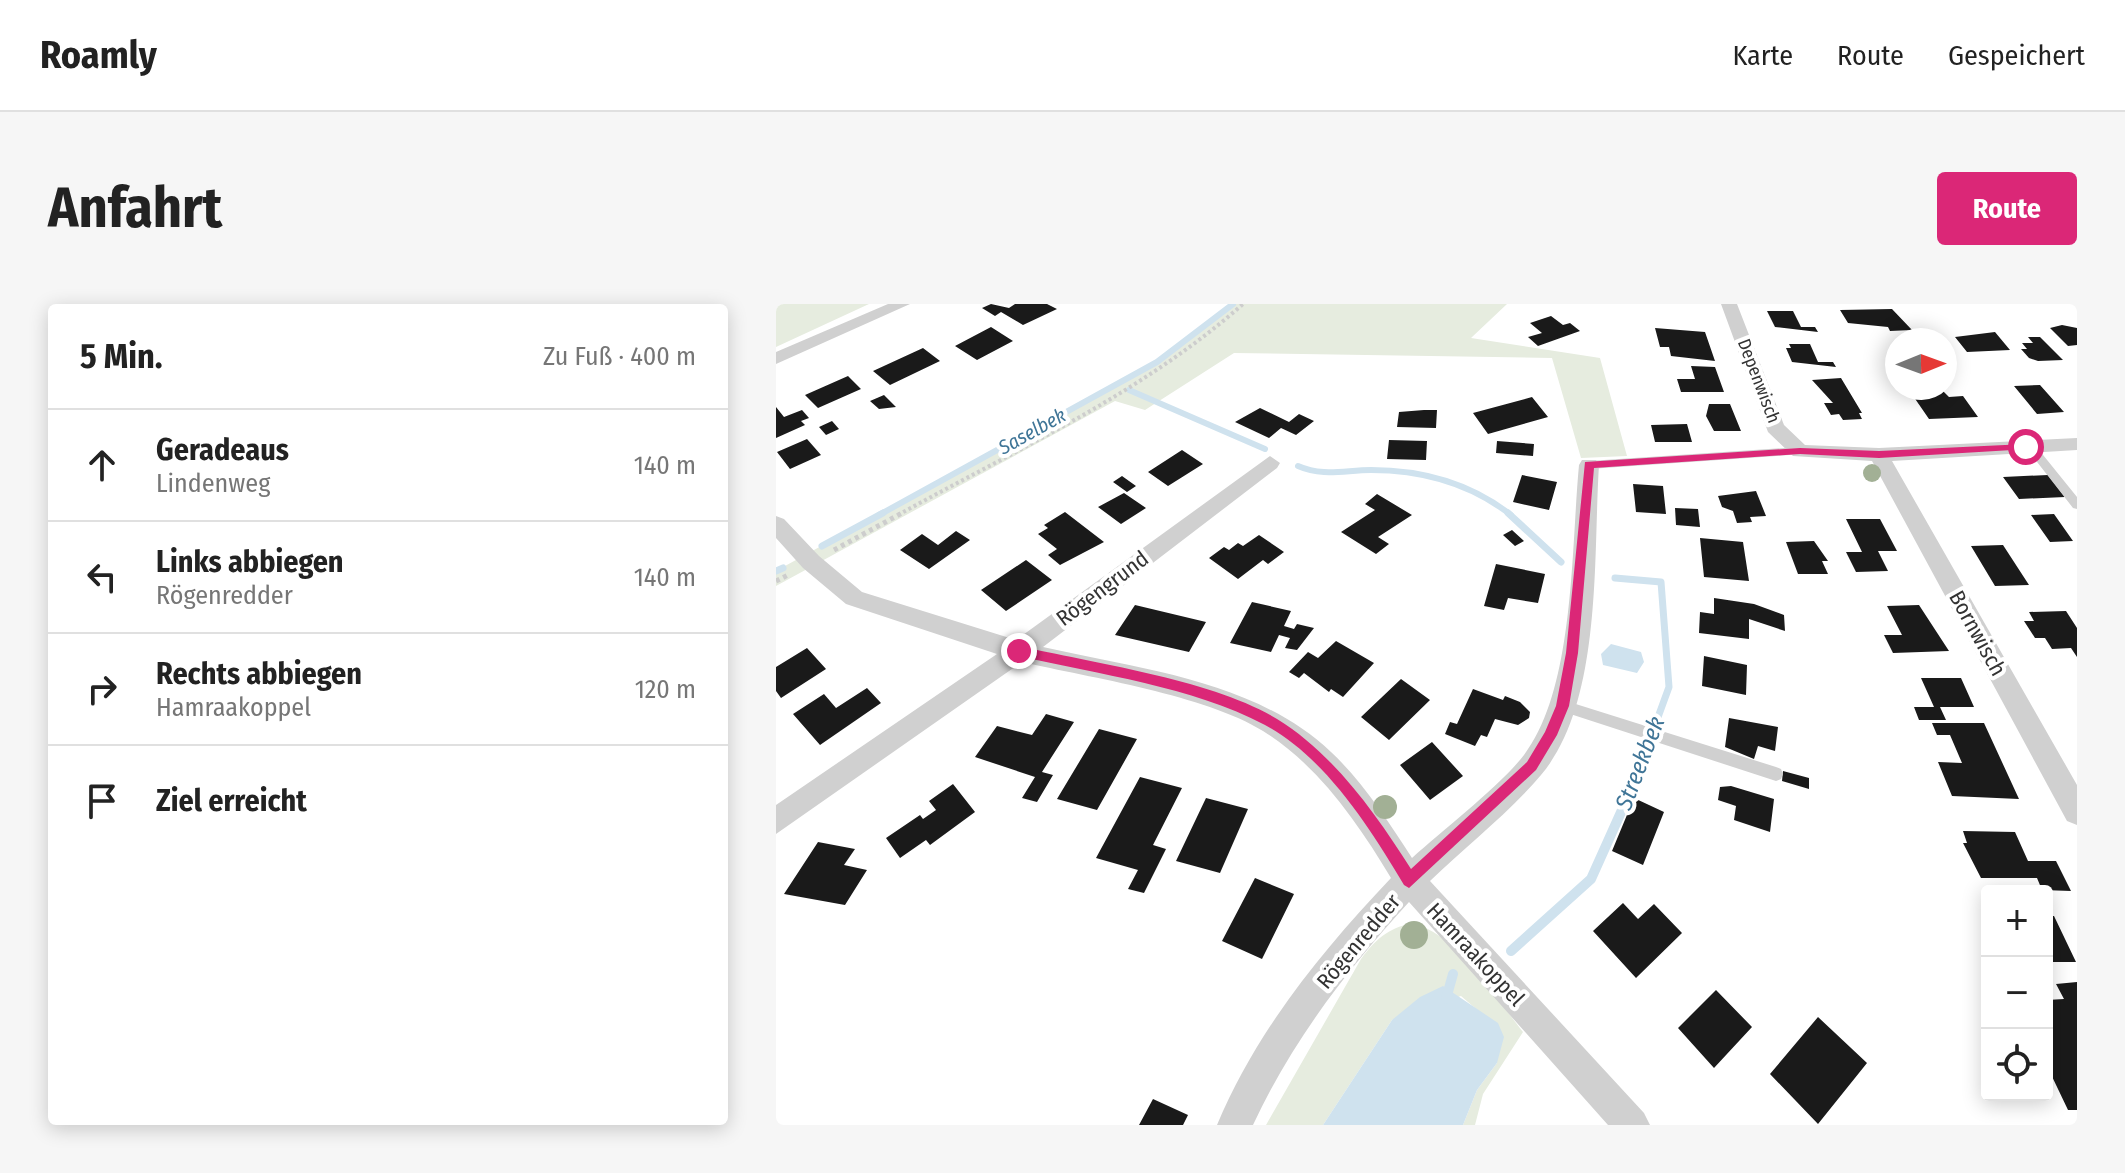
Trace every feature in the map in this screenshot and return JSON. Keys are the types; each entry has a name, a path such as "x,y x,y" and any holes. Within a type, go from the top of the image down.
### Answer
{"street":[{"path":"776,359 902,304"},
{"name":"Depenwisch","path":"1729,304 1775,428 1800,451"},
{"path":"1800,451 1879,455 2077,444"},
{"name":"Bornwisch","path":"1879,455 2077,812"},
{"name":"Rögengrund","path":"776,821 1019,651 1270,463"},
{"name":"Rögenredder","path":"1235,1125 1267,1058 1341,954 1409,880 1532,766 1546,745 1563,706 1572,653 1589,465"},
{"name":"Hamraakoppel","path":"776,524 811,562 854,598 1019,651 1217,698 1272,723 1321,760 1383,838 1409,880 1632,1125"}],"lane":[{"path":"2031,447 2077,505"},
{"path":"1589,465 1800,451"},
{"path":"1563,706 1776,774"}],"path":[{"path":"811,562 1054,432 1135,384 1205,338 1243,304"}],"shaded area":[{"path":"776,304 869,304 776,347"},
{"path":"1229,304 1507,304 1471,338 1600,358 1627,456 1581,458 1552,358 1234,353 1145,410 1115,401 776,586 776,571 1145,367 1199,330"},
{"path":"1412,923 1444,939 1459,953 1523,1032 1483,1094 1475,1125 1463,1125 1477,1090 1497,1063 1475,1008 1461,996 1392,1020 1323,1125 1266,1125 1361,959 1383,936"}],"water":[{"path":"1611,644 1641,652 1644,662 1637,673 1603,665 1601,654"},
{"path":"1443,986 1498,1023 1504,1037 1497,1063 1477,1090 1463,1125 1323,1125 1392,1020 1420,997"}],"building":[{"path":"991,304 1009,308 1015,304 1047,304 1057,309 1023,325 1001,312 995,316 982,308"},
{"path":"1892,309 1910,328 1848,323 1840,310"},
{"path":"1767,311 1793,311 1801,327 1815,327 1818,332 1775,327"},
{"path":"1551,316 1563,325 1570,323 1580,331 1538,346 1528,337 1542,333 1530,323"},
{"path":"2062,325 2077,328 2077,345 2068,346 2050,328"},
{"path":"991,327 1013,341 977,360 955,346"},
{"path":"1655,328 1705,332 1715,361 1671,356 1669,347 1660,347"},
{"path":"1995,332 2010,350 1967,352 1957,337"},
{"path":"2028,337 2040,337 2063,360 2038,361 2029,358 2021,349 2027,349 2022,343 2033,343"},
{"path":"1789,344 1810,344 1818,362 1833,362 1836,367 1792,362 1786,348 1791,348"},
{"path":"923,348 940,361 890,385 873,371"},
{"path":"1691,366 1715,367 1724,392 1681,392 1677,379 1695,379"},
{"path":"848,376 861,389 818,408 805,395"},
{"path":"1841,378 1862,413 1859,413 1862,419 1843,420 1839,414 1831,415 1824,403 1833,403 1812,380"},
{"path":"2040,385 2064,412 2037,414 2014,386"},
{"path":"884,395 896,407 879,409 870,401"},
{"path":"1957,396 1963,396 1978,417 1929,419 1916,400 1957,400"},
{"path":"1532,397 1548,417 1488,434 1473,413"},
{"path":"1709,404 1730,404 1741,431 1714,431 1706,416"},
{"path":"776,407 784,417 802,410 809,418 801,421 805,425 776,438"},
{"path":"1260,408 1289,422 1299,414 1314,421 1296,435 1281,428 1269,438 1235,422"},
{"path":"1437,410 1436,428 1397,427 1399,412"},
{"path":"832,421 839,429 826,435 819,427"},
{"path":"1687,424 1692,442 1655,442 1651,425"},
{"path":"807,439 821,455 790,469 777,452"},
{"path":"1389,440 1427,441 1426,460 1387,459"},
{"path":"1497,441 1534,444 1533,456 1496,453"},
{"path":"1182,450 1203,464 1168,486 1148,472"},
{"path":"1522,475 1557,482 1549,510 1513,502"},
{"path":"2048,475 2065,497 2019,499 2003,477"},
{"path":"1122,476 1136,486 1127,492 1113,482"},
{"path":"1633,484 1663,486 1666,514 1636,512"},
{"path":"1756,491 1766,516 1750,517 1752,522 1737,523 1733,511 1722,507 1718,496"},
{"path":"1124,493 1146,508 1121,524 1098,507"},
{"path":"1377,494 1412,515 1378,537 1389,544 1376,554 1341,532 1375,510 1365,504"},
{"path":"1675,508 1698,509 1700,527 1676,525"},
{"path":"1065,512 1104,542 1060,565 1048,555 1057,549 1038,534 1048,528 1044,525"},
{"path":"2054,514 2073,541 2050,542 2031,515"},
{"path":"1846,519 1880,519 1897,551 1878,551 1888,571 1856,572 1846,552 1862,552"},
{"path":"1512,530 1524,541 1515,546 1503,535"},
{"path":"956,531 970,540 929,569 900,550 922,534 938,545"},
{"path":"1259,535 1284,552 1268,564 1263,560 1238,579 1209,558 1224,547 1229,550 1238,543 1243,546"},
{"path":"1700,538 1743,542 1749,581 1704,577"},
{"path":"1814,541 1828,561 1822,561 1828,574 1798,574 1786,542"},
{"path":"2003,545 2029,585 1995,586 1971,546"},
{"path":"1026,560 1052,580 1006,611 981,590"},
{"path":"1496,564 1545,574 1538,603 1508,598 1504,610 1484,606"},
{"path":"1714,598 1754,604 1784,615 1785,631 1749,619 1749,639 1699,633 1700,612 1714,614"},
{"path":"1252,602 1291,611 1284,626 1294,629 1297,624 1314,628 1297,650 1285,648 1290,638 1279,635 1271,652 1230,643"},
{"path":"1135,605 1206,622 1189,652 1115,635"},
{"path":"1919,605 1949,651 1893,653 1884,635 1902,635 1887,606"},
{"path":"2066,611 2077,628 2077,657 2071,648 2052,649 2045,638 2035,638 2024,621 2034,621 2029,612"},
{"path":"1336,641 1374,663 1343,697 1331,689 1329,692 1304,673 1299,678 1289,672 1308,652 1318,658"},
{"path":"807,648 826,669 781,698 776,691 776,667"},
{"path":"1704,656 1747,665 1746,695 1702,686"},
{"path":"1921,678 1961,678 1974,707 1940,707 1946,720 1919,720 1914,707 1934,707"},
{"path":"1401,679 1430,700 1389,740 1361,717"},
{"path":"867,688 881,703 820,745 793,714 824,694 836,708"},
{"path":"1473,689 1503,700 1505,696 1520,702 1530,712 1529,718 1518,725 1495,719 1487,737 1481,735 1475,746 1445,734 1450,722 1457,724"},
{"path":"1046,714 1074,722 1042,772 1053,775 1037,802 1022,798 1035,777 975,757 997,726 1032,735"},
{"path":"1729,718 1778,727 1775,751 1758,746 1754,759 1725,747"},
{"path":"1932,723 1984,723 2019,799 1952,796 1938,762 1962,763 1950,735 1937,735"},
{"path":"1099,729 1137,739 1097,810 1057,799"},
{"path":"1432,742 1463,776 1430,800 1400,765"},
{"path":"1783,771 1809,778 1809,789 1782,781"},
{"path":"1140,777 1182,788 1153,845 1166,849 1144,893 1128,889 1138,870 1096,858"},
{"path":"953,784 975,812 930,845 926,840 900,858 886,838 920,815 923,819 936,810 929,801"},
{"path":"1731,786 1774,799 1770,832 1734,820 1736,806 1718,800 1720,787"},
{"path":"1206,798 1248,809 1220,873 1176,861"},
{"path":"1634,798 1664,812 1643,865 1612,851"},
{"path":"1963,831 2015,832 2028,861 2056,861 2071,891 2053,890 2053,885 2040,885 2037,878 1981,878 1963,843 1967,843"},
{"path":"818,842 855,849 844,865 867,870 845,905 784,894"},
{"path":"1255,878 1294,894 1262,959 1222,941"},
{"path":"1623,903 1638,919 1654,904 1682,933 1636,978 1593,931"},
{"path":"2053,916 2054,916 2076,962 2053,962"},
{"path":"2077,982 2077,1110 2068,1110 2053,1079 2053,1000 2064,999 2056,984"},
{"path":"1716,990 1752,1027 1714,1068 1678,1028"},
{"path":"1818,1017 1867,1063 1818,1124 1770,1074"},
{"path":"1153,1099 1188,1115 1183,1125 1139,1125"}],"waterway":[{"name":"Saselbek","path":"879,515 1157,362 1233,304"},
{"name":"Streekbek","path":"1129,390 1265,449"},
{"name":"Streekbek","path":"1298,466 1325,472 1390,471 1445,480 1479,494 1511,515"},
{"name":"Saselbek","path":"822,546 883,513"},
{"name":"Streekbek","path":"1508,513 1561,562"},
{"name":"Saselbek","path":"776,571 783,568"},
{"name":"Streekbek","path":"1615,578 1661,582 1669,687 1634,783"},
{"name":"Streekbek","path":"1511,951 1591,879 1635,781"},
{"name":"Streekbek","path":"1446,999 1453,974"}],"route":[{"path":"1019,651 1217,698 1272,723 1321,760 1383,838 1409,880 1532,766 1551,735 1563,706 1572,653 1589,465 1800,451 1879,455 2026,447"}]}
